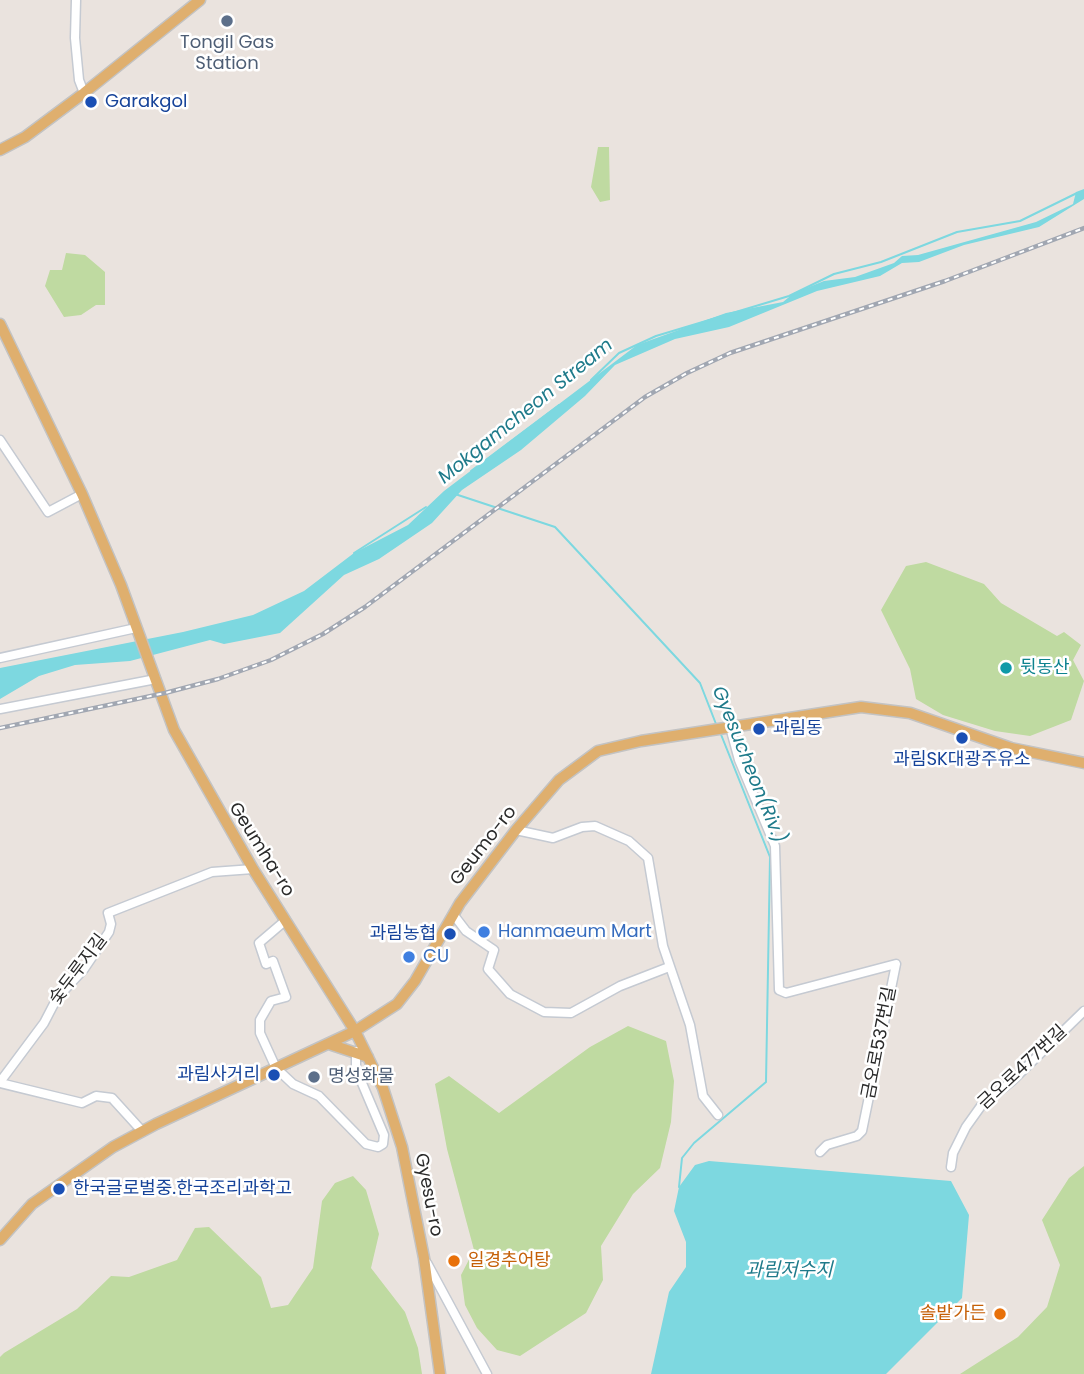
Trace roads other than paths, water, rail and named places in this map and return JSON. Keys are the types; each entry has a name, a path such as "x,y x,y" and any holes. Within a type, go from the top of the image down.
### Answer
{"main road":[{"path":"0,150 26,137 200,0"},
{"path":"0,324 82,494 136,628"},
{"name":"Geumha-ro","path":"136,628 174,730 253,869 355,1031"},
{"name":"Geumo-ro","path":"0,1240 44,1195 142,1131 329,1044 387,1012 407,993 453,914 516,830 559,779 597,751 849,708 883,708 924,717 1012,748 1084,763"},
{"name":"Gyesu-ro","path":"355,1031 396,1125 424,1258 440,1374"},
{"path":"329,1044 356,1051 369,1058"}],"street":[{"path":"76,0 75,38 79,80 84,93"},
{"path":"0,440 48,512 82,494"},
{"path":"0,658 136,628"},
{"path":"0,709 156,679"},
{"name":"금오로537번길","path":"728,727 775,846 779,990 786,993 896,964 862,1131 858,1136 827,1145 820,1152"},
{"path":"516,830 553,838 582,827 595,826 639,848 651,862 660,934 690,1025 703,1096 718,1115"},
{"name":"숯두루지길","path":"0,1082 41,1028 57,998 84,969 108,932 111,924 108,913 212,872 253,869"},
{"path":"453,914 472,936 494,950 488,969 510,995 544,1012 571,1013 620,986 669,967"},
{"path":"286,920 259,943 267,964 273,961 286,997 271,1001 259,1026 276,1068 293,1084 319,1096 366,1143 378,1147 383,1144 384,1135 356,1069 356,1051"},
{"name":"금오로477번길","path":"951,1167 953,1153 966,1127 981,1106 1012,1081 1084,1011"},
{"path":"0,1082 82,1103 96,1096 112,1098 142,1131"},
{"path":"424,1258 487,1374"}],"water":[{"path":"1084,189 1084,199 1039,227 964,245 919,262 902,263 880,276 817,291 729,327 675,339 615,365 585,396 521,450 462,490 432,523 379,559 344,575 280,633 224,644 210,640 130,661 75,665 39,676 0,699 0,668 183,632 253,615 304,591 354,553 408,525 444,491 637,345 726,313 783,302 794,293 824,281 855,277 894,263 902,256 918,255 1036,222 1073,204 1076,192"},
{"name":"과림저수지","path":"709,1161 951,1181 969,1215 962,1298 886,1374 651,1374 669,1292 686,1267 686,1242 674,1211 679,1187 695,1165"}],"waterway":[{"name":"Mokgamcheon Stream","path":"591,380 619,353 656,336 789,296 834,274 881,262 957,232 1020,221 1077,193"},
{"name":"Mokgamcheon Stream","path":"471,471 559,405"},
{"name":"Gyesucheon(Riv.)","path":"455,494 555,527 700,683 716,724"},
{"name":"Mokgamcheon Stream","path":"354,553 426,507"},
{"name":"Gyesucheon(Riv.)","path":"679,1187 682,1158 694,1143 766,1082 770,857 720,732"}],"railway":[{"path":"0,728 165,693 218,679 271,660 323,634 365,607 645,397 687,373 730,353 945,281 1084,228"}],"place":[{"name":"Tongil Gas Station","path":"227,21"},
{"name":"Garakgol","path":"91,102"},
{"name":"뒷동산","path":"1006,668"},
{"name":"과림동","path":"759,729"},
{"name":"과림SK대광주유소","path":"962,738"},
{"name":"Hanmaeum Mart","path":"484,932"},
{"name":"과림농협","path":"450,934"},
{"name":"CU","path":"409,957"},
{"name":"과림사거리","path":"274,1075"},
{"name":"명성화물","path":"314,1077"},
{"name":"한국글로벌중.한국조리과학고","path":"59,1189"},
{"name":"일경추어탕","path":"454,1261"},
{"name":"솔밭가든","path":"1000,1314"}]}
